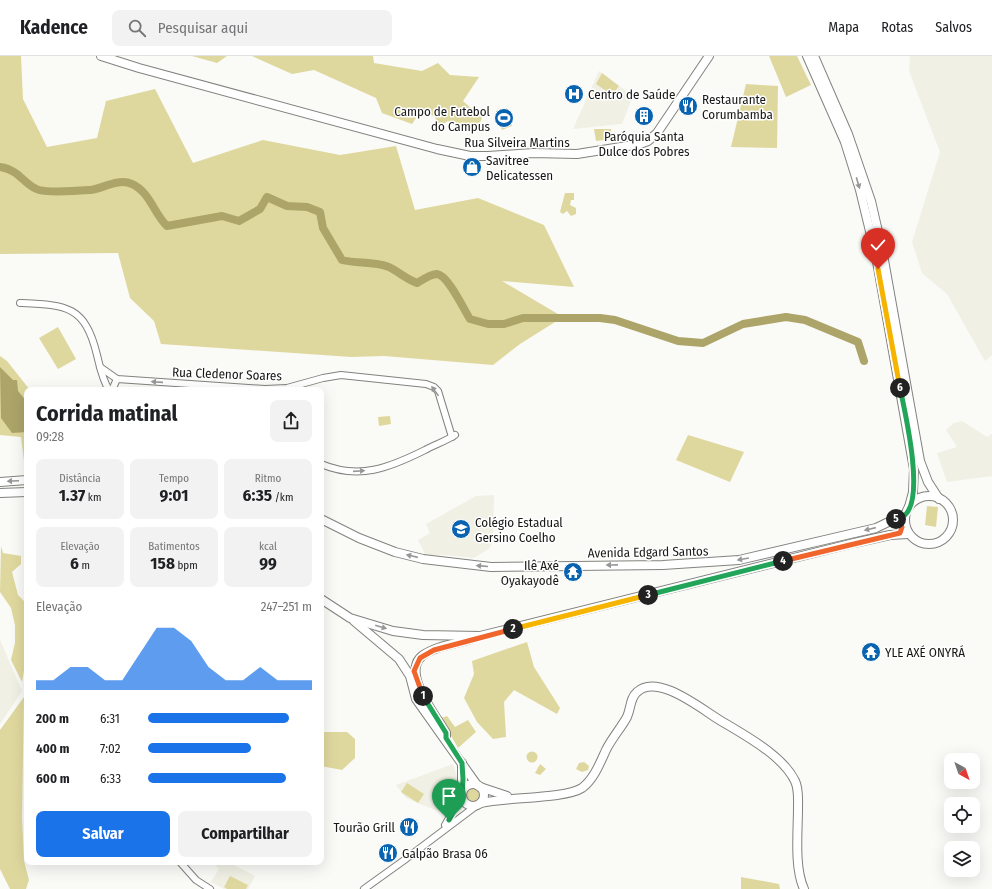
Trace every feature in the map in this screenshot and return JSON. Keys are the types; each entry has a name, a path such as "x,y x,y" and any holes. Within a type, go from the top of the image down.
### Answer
{"main road":[{"name":"Rua Silveira Martins","path":"101,56 139,68 437,149 470,156 533,153 577,154 644,143 657,133 709,56"},
{"path":"807,56 845,142 860,190 876,256 910,442 914,481 907,511 904,534"},
{"path":"446,738 446,733 422,695 414,671 420,658 434,650 480,636 846,545 904,534 916,541 930,544 938,542 949,533 952,525 952,516 949,508 939,498 928,482 920,461 882,249 871,201 848,134 814,56"},
{"path":"0,482 24,480"},
{"path":"914,481 922,486 928,482"},
{"path":"0,493 24,492"},
{"path":"907,511 914,501 922,497 931,496 939,498"},
{"name":"Avenida Edgard Santos","path":"324,520 359,538 395,552 423,559 491,567 663,565 731,561 770,554 876,528 896,519 907,511"},
{"path":"896,519 902,527 904,534"},
{"path":"324,601 350,618 399,659 410,676 416,699 441,735 446,738 479,786 484,797 478,804"},
{"path":"350,618 405,633 452,637 480,636"},
{"path":"462,763 462,795 467,804 478,804 569,792 585,785 597,770 610,740 626,718 634,696 643,688 655,686 673,692 684,697 766,750 785,768 795,781 798,794 799,872 804,889"},
{"path":"462,795 468,786 479,786 498,794 516,798"}],"street":[{"path":"20,303 55,305 62,307 78,316 90,329 102,378 106,387"},
{"path":"100,367 117,379 113,387"},
{"name":"Rua Cledenor Soares","path":"291,387 323,378 341,375 416,382 431,385 436,389 454,436 379,470 349,472 335,470 324,465"},
{"name":"Rua Cledenor Soares","path":"117,379 235,387"},
{"path":"438,834 449,820 462,795"},
{"path":"364,889 403,862 478,804"},
{"path":"183,865 196,880 210,889"}],"shaded area":[{"path":"0,56 21,56 23,99 47,147 97,138 106,101 155,89 193,163 263,140 340,155 396,146 415,210 478,198 544,225 574,287 502,281 563,317 520,344 493,365 384,356 351,357 161,344 154,321 130,298 118,253 0,254"},
{"path":"192,56 227,56 217,63"},
{"path":"252,56 373,56 374,63 422,71 438,63 450,75 479,77 463,101 482,118 477,130 448,121 440,126 434,116 420,112 412,124 382,113 376,98 314,70 292,74"},
{"path":"769,56 797,56 811,85 786,97"},
{"path":"910,56 992,56 992,355 985,361 947,294 922,273 912,242 940,152 909,71"},
{"path":"599,71 633,96 622,124 573,129"},
{"path":"602,73 619,86 612,95 596,84"},
{"path":"746,84 778,86 777,148 731,147"},
{"name":"Campo de Futebol do Campus","path":"507,108 512,126 502,130 496,111"},
{"path":"594,129 611,129 612,139 596,141"},
{"path":"565,193 574,193 574,200 571,200 570,205 576,208 576,214 571,216 567,211 563,214 560,212"},
{"path":"58,327 76,359 58,369 39,338"},
{"path":"0,356 7,361 28,387 24,387 24,461 21,437 0,435"},
{"path":"0,367 13,380 17,380 18,391 24,398 24,432 12,433 1,418"},
{"path":"390,416 391,424 379,426 378,417"},
{"path":"962,421 987,437 992,434 992,476 947,482 937,453 957,447 946,430 954,423"},
{"path":"688,435 744,452 730,482 676,460"},
{"name":"Colégio Estadual Gersino Coelho","path":"494,495 493,536 490,548 474,558 443,555 426,556 418,540 430,533 426,524 476,496"},
{"path":"927,506 938,507 936,527 925,525"},
{"path":"1,546 3,553 21,556 21,564 12,572 18,595 24,601 24,670 22,682 11,660 15,643 15,625 11,608 0,592"},
{"path":"0,640 22,691 0,724"},
{"path":"527,642 534,667 560,708 557,714 514,690 504,702 506,737 493,739 477,722 464,698 474,674 472,661"},
{"path":"24,697 22,818 24,865 29,880 26,889 10,889 0,869 0,730"},
{"path":"447,716 455,727 468,720 476,732 458,748 441,718"},
{"path":"324,732 347,732 355,739 355,758 342,770 324,767"},
{"path":"532,751 536,753 538,757 536,761 532,763 528,761 526,757 528,753"},
{"path":"584,762 589,766 588,770 582,772 576,769 579,763"},
{"path":"453,764 459,783 457,797 447,815 406,798 396,785"},
{"path":"540,764 546,769 540,775 535,773"},
{"path":"407,783 424,794 418,803 401,792"},
{"path":"474,787 481,792 482,795 477,802 474,803 467,798 466,795 471,788"},
{"path":"234,865 255,876 248,889 224,889 211,882 219,869 216,866"},
{"path":"230,876 248,885 246,889 227,889 224,887"},
{"path":"741,877 779,884 780,889 741,889"}],"waterway":[{"path":"0,167 13,171 34,188 44,191 64,192 91,190 116,183 127,182 143,192 167,226 222,216 239,221 260,209 267,197 287,206 307,207 320,212 323,228 342,260 383,265 417,283 427,277 437,274 446,280 451,286 470,319 488,324 504,324 523,318 600,318 615,320 678,341 703,343 743,324 786,317 805,320 858,342 864,361"}],"place":[{"name":"Centro de Saúde","path":"574,94"},
{"name":"Restaurante Corumbamba","path":"688,106"},
{"name":"Paróquia Santa Dulce dos Pobres","path":"644,116"},
{"name":"Campo de Futebol do Campus","path":"504,118"},
{"name":"Savitree Delicatessen","path":"472,167"},
{"name":"Colégio Estadual Gersino Coelho","path":"461,529"},
{"name":"Ilê Axé Oyakayodê","path":"573,572"},
{"name":"YLE AXÉ ONYRÁ","path":"871,652"},
{"name":"Tourão Grill","path":"409,827"},
{"name":"Galpão Brasa 06","path":"388,853"}],"route":[{"path":"449,820 462,796 462,763 446,738 446,733 422,695 416,679 414,671 417,662 423,655 434,650 480,636 575,614 760,566 900,533 902,531 902,527 896,519 906,514 909,507 913,492 914,469 878,269"}]}
